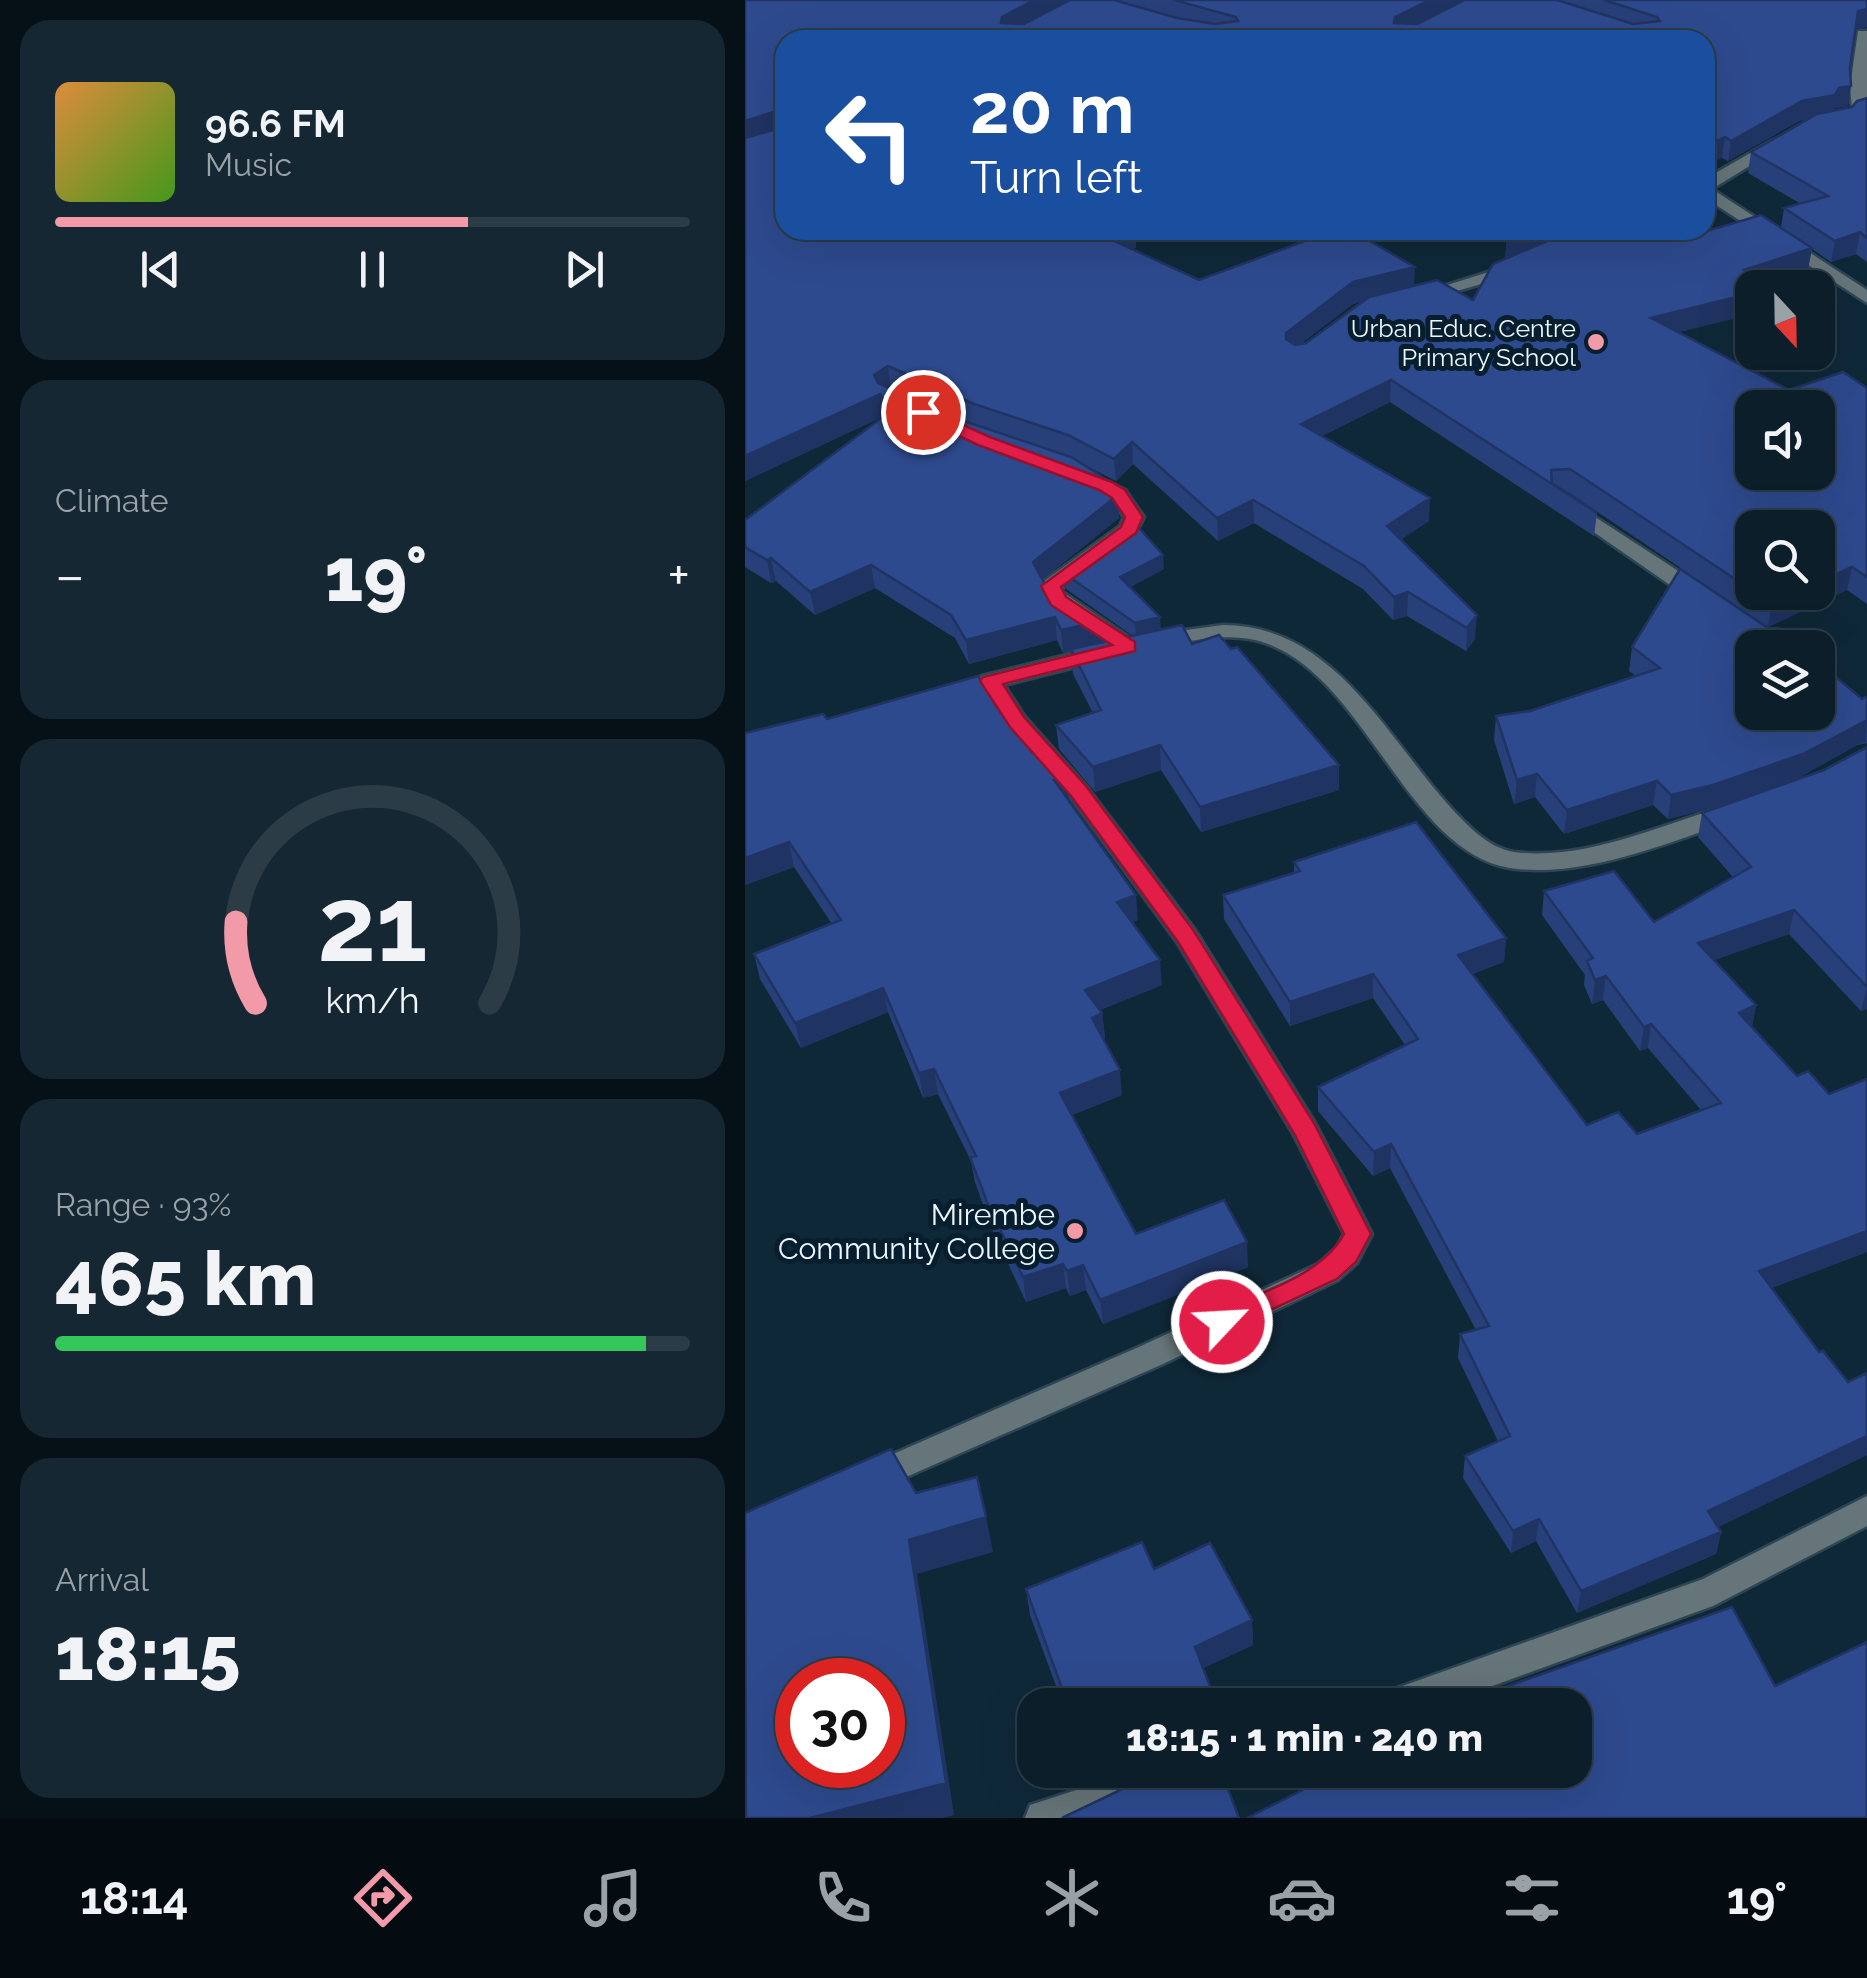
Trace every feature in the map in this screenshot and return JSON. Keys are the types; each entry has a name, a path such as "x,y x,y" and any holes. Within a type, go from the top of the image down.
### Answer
{"street":[{"path":"1825,124 1859,112 1857,87 1863,34"},
{"path":"1715,183 1790,137"},
{"path":"1715,196 1867,298"},
{"path":"1398,302 1530,264"},
{"path":"1066,468 1118,494 1134,517 1129,530 1050,586 1051,594 1128,647"},
{"path":"1559,499 1717,607"},
{"path":"956,691 1128,647 1212,632 1261,634 1287,644 1322,672 1368,720 1463,837 1504,859 1563,859 1680,830 1753,805"},
{"path":"848,1489 1152,1355 1327,1272 1347,1255 1358,1234 1305,1130 1186,936 1079,791 1017,722 991,681"},
{"path":"1442,1688 1713,1592 1867,1510"},
{"path":"1043,1818 1137,1788"}],"building":[{"path":"745,0 1034,0 1002,17 1001,23 1024,24 1070,0 1114,0 1215,24 1238,21 1236,17 1174,0 1430,0 1395,17 1394,23 1417,24 1465,0 1557,0 1633,24 1660,21 1604,0 1867,0 1867,9 1858,11 1851,86 1839,88 1835,95 1802,101 1731,141 1725,137 1715,142 1715,30 775,30 775,112 745,121"},
{"path":"1867,98 1867,238 1860,232 1835,241 1784,208 1828,196 1751,152 1817,114 1852,107"},
{"path":"775,129 775,240 1112,240 1199,280 1308,240 1368,240 1415,267 1353,282 1286,333 1286,339 1295,345 1306,343 1369,297 1437,280 1473,300 1493,264 1549,240 1715,240 1715,229 1761,215 1812,248 1735,270 1735,297 1651,318 1735,362 1735,370 1751,370 1789,390 1843,372 1867,388 1867,577 1852,567 1835,575 1835,510 1735,510 1735,579 1570,469 1551,470 1552,483 1597,513 1391,380 1301,424 1430,498 1387,526 1477,615 1467,628 1408,592 1394,597 1364,566 1253,500 1217,518 1132,442 1114,459 1068,435 974,404 888,366 874,375 878,383 964,421 1071,457 1100,475 1118,495 1033,562 1046,586 1101,621 1061,630 1055,617 966,640 951,615 871,565 810,592 771,558 767,560 745,547 745,520 891,411 880,394 745,456 745,138"},
{"path":"1134,522 1163,555 1120,577 1160,617 1135,623 1065,574"},
{"path":"1680,569 1735,606 1735,610 1768,628 1781,630 1735,630 1735,730 1835,730 1835,676 1862,699 1867,698 1867,720 1803,754 1671,795 1657,781 1567,810 1537,774 1517,780 1496,716 1530,711 1660,668 1632,647"},
{"path":"1182,625 1192,644 1219,635 1231,649 1237,647 1339,765 1200,807 1160,745 1093,767 1056,725 1101,710 1071,649"},
{"path":"978,676 1019,736 1029,733 1066,776 1054,780 1136,895 1117,902 1160,960 1085,990 1102,1013 1092,1018 1120,1070 1060,1093 1136,1234 1224,1200 1247,1242 1100,1300 1083,1265 1067,1271 1063,1264 1023,1277 987,1202 970,1157 976,1156 934,1069 919,1073 883,988 795,1023 754,954 841,920 789,842 745,858 745,733 823,714 827,719"},
{"path":"1867,747 1867,987 1794,910 1698,943 1756,1005 1739,1013 1797,1076 1808,1071 1829,1094 1867,1079 1867,1231 1759,1271 1819,1352 1823,1351 1848,1382 1867,1373 1867,1436 1708,1511 1721,1532 1581,1591 1539,1519 1513,1531 1465,1456 1510,1436 1460,1334 1489,1326 1391,1144 1374,1152 1318,1087 1418,1039 1373,974 1290,1002 1223,895 1300,871 1294,862 1416,822 1506,938 1458,955 1587,1125 1618,1112 1637,1134 1721,1103 1651,1024 1644,1027 1606,976 1595,980 1587,961 1593,958 1544,891 1614,871 1654,922 1751,867 1702,813 1824,770"},
{"path":"891,1449 916,1493 977,1477 986,1517 909,1540 946,1783 810,1818 746,1818 745,1513"},
{"path":"1142,1542 1154,1569 1210,1543 1252,1620 1195,1647 1211,1688 1062,1688 1026,1589"},
{"path":"1732,1607 1775,1686 1867,1642 1867,1818 1247,1818 1306,1788 1592,1788 1592,1688 1502,1688"},
{"path":"1124,1788 1228,1788 1239,1818 1062,1818"}],"place":[{"name":"Urban Educ. Centre Primary School","path":"1596,342"},
{"name":"Mirembe Community College","path":"1075,1231"}],"route":[{"path":"923,412 984,441 1066,468 1105,486 1118,494 1134,517 1129,530 1050,586 1057,601 1128,647 991,681 1017,722 1079,791 1186,936 1305,1130 1358,1234 1347,1255 1327,1272 1222,1322"}]}
